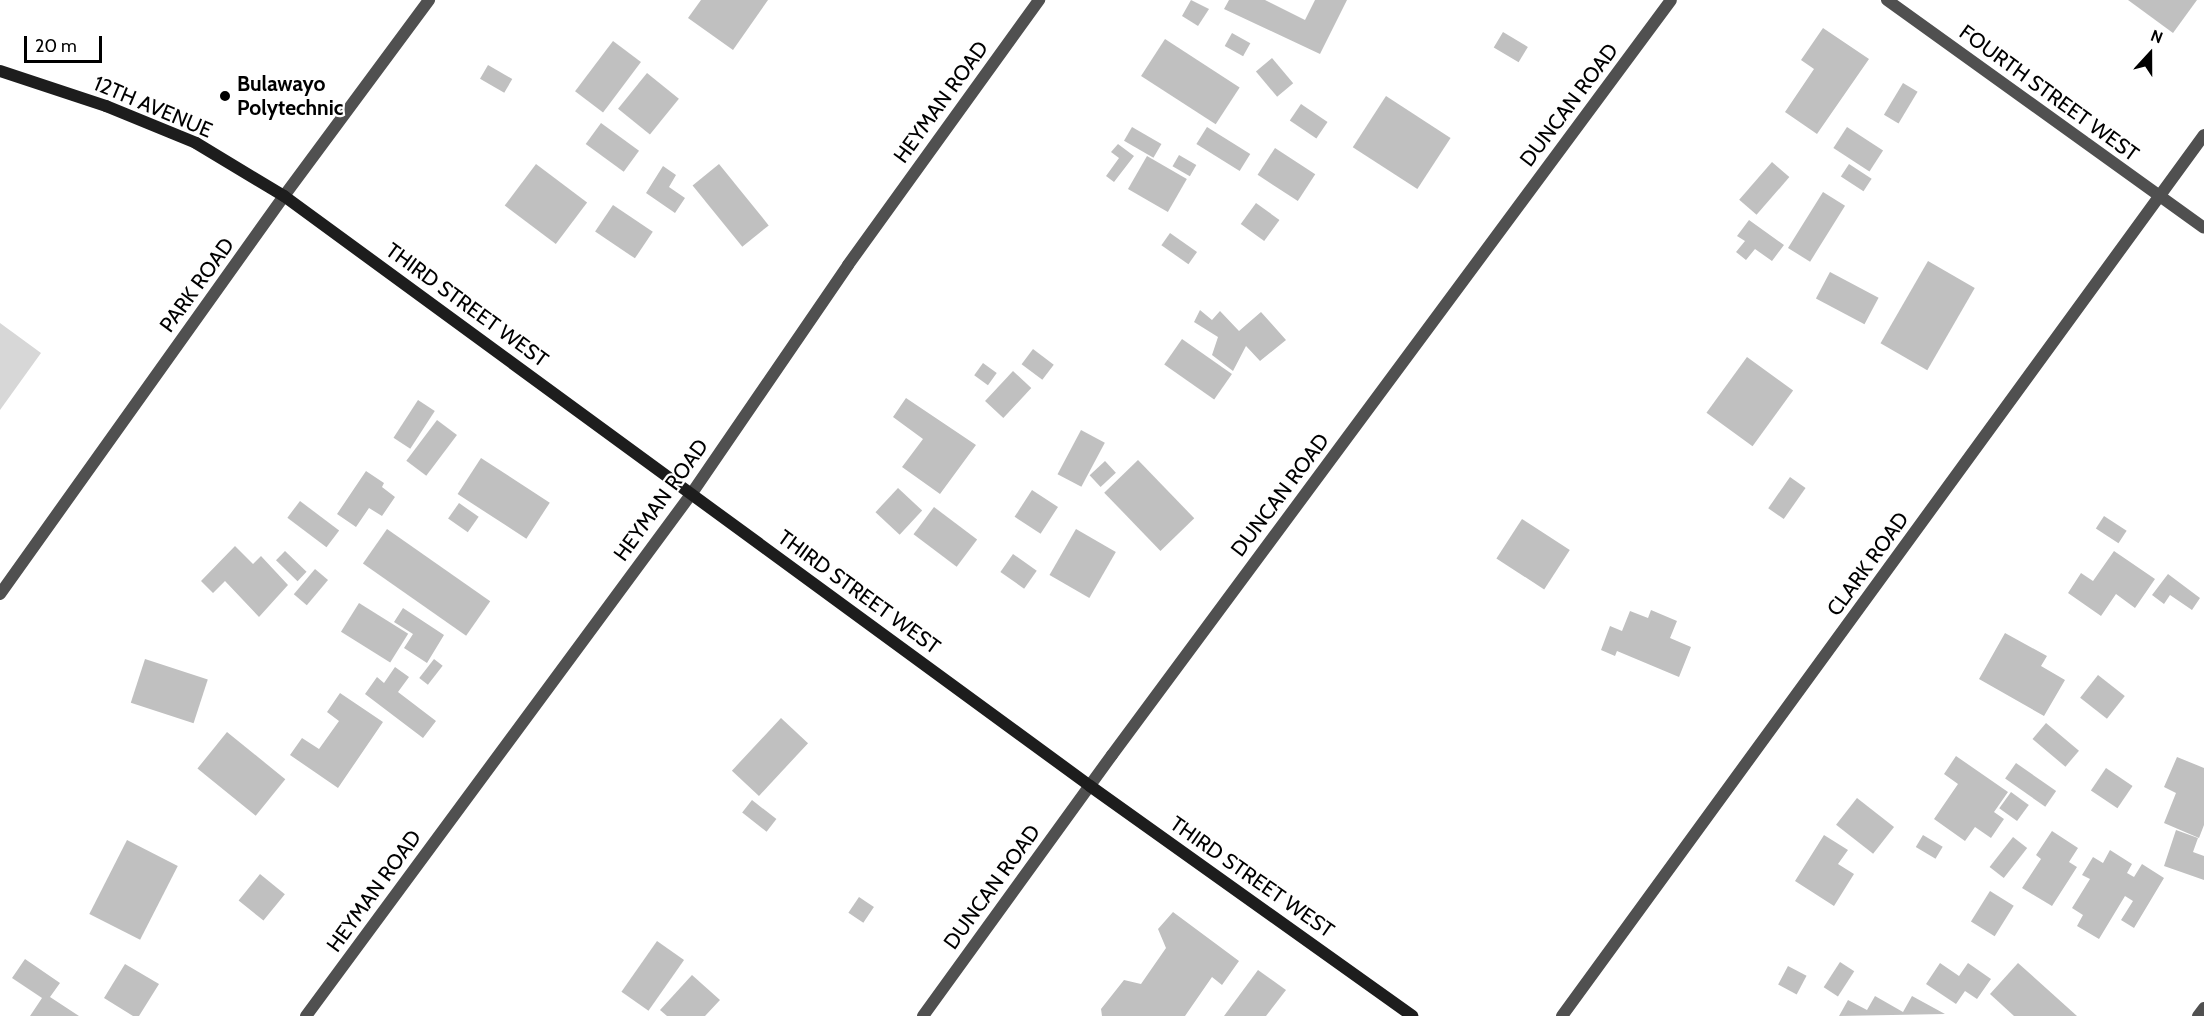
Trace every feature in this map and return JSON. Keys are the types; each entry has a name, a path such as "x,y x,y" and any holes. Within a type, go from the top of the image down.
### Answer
{"main road":[{"name":"12TH AVENUE","path":"0,71 106,106 196,143 284,196"},
{"name":"THIRD STREET WEST","path":"284,196 1090,786 1412,1016"}],"street":[{"name":"PARK ROAD","path":"0,594 284,196 429,0"},
{"name":"HEYMAN ROAD","path":"306,1016 692,493 848,265 1039,0"},
{"name":"DUNCAN ROAD","path":"923,1016 1090,786 1671,0"},
{"name":"FOURTH STREET WEST","path":"1887,0 2204,228"},
{"name":"CLARK ROAD","path":"1562,1016 2204,135"},
{"path":"2198,1016 2204,1008"}],"shaded area":[{"path":"0,323 41,353 0,410"}],"building":[{"path":"701,0 768,0 733,50 688,18"},
{"path":"1191,0 1209,9 1198,26 1182,16"},
{"path":"1229,0 1265,0 1305,20 1315,0 1347,0 1320,54 1224,9"},
{"path":"2128,0 2197,0 2173,33"},
{"path":"1823,28 1869,59 1817,134 1785,112 1814,69 1801,60"},
{"path":"1503,32 1528,47 1519,62 1494,47"},
{"path":"1232,33 1250,43 1243,56 1225,46"},
{"path":"1165,39 1240,87 1216,124 1141,76"},
{"path":"613,41 641,62 603,112 575,91"},
{"path":"1272,58 1293,83 1277,97 1256,71"},
{"path":"488,65 512,79 504,93 480,79"},
{"path":"647,73 679,99 650,135 618,109"},
{"path":"1903,83 1918,92 1899,123 1884,115"},
{"path":"1386,96 1451,138 1417,189 1353,147"},
{"path":"1301,104 1328,122 1316,138 1290,121"},
{"path":"601,123 639,151 624,172 586,144"},
{"path":"1132,127 1161,144 1153,158 1124,141"},
{"path":"1207,127 1250,154 1240,171 1196,144"},
{"path":"1847,127 1883,150 1869,171 1833,148"},
{"path":"1118,144 1134,156 1114,182 1106,176 1119,158 1111,152"},
{"path":"1275,148 1315,174 1298,201 1258,175"},
{"path":"1179,155 1196,165 1190,176 1172,166"},
{"path":"1147,156 1187,179 1168,212 1128,189"},
{"path":"1772,162 1789,177 1757,215 1739,200"},
{"path":"536,164 587,203 556,244 505,206"},
{"path":"719,164 769,225 742,247 693,185"},
{"path":"1849,164 1872,179 1863,191 1841,177"},
{"path":"663,166 676,175 669,187 685,198 675,213 646,193"},
{"path":"1823,192 1845,206 1810,262 1788,248"},
{"path":"1256,203 1279,220 1264,241 1241,224"},
{"path":"613,205 653,232 635,258 595,232"},
{"path":"1749,220 1784,245 1772,261 1755,249 1746,260 1736,252 1745,241 1737,236"},
{"path":"1170,233 1197,252 1188,264 1161,245"},
{"path":"1928,261 1975,288 1927,370 1880,343"},
{"path":"1830,272 1879,298 1864,324 1816,298"},
{"path":"1200,310 1212,320 1220,311 1239,331 1261,312 1286,340 1260,361 1246,346 1233,371 1212,355 1218,337 1194,322"},
{"path":"1182,339 1232,374 1214,399 1164,364"},
{"path":"1033,349 1054,365 1042,380 1022,364"},
{"path":"1747,357 1793,391 1753,446 1706,413"},
{"path":"983,363 997,373 988,385 974,375"},
{"path":"1013,371 1031,388 1003,418 985,401"},
{"path":"906,398 976,445 940,494 902,467 923,439 893,417"},
{"path":"418,400 435,411 410,449 393,438"},
{"path":"437,420 457,435 426,476 406,461"},
{"path":"1081,430 1105,443 1081,487 1058,474"},
{"path":"481,458 550,503 526,539 458,494"},
{"path":"1138,460 1194,518 1160,551 1104,493"},
{"path":"1105,461 1116,473 1101,487 1090,475"},
{"path":"366,471 384,483 382,487 395,497 382,516 369,508 356,527 337,514"},
{"path":"1790,477 1806,488 1784,519 1768,508"},
{"path":"898,488 922,511 900,535 875,512"},
{"path":"1032,490 1058,507 1041,534 1015,517"},
{"path":"300,501 339,530 326,547 287,518"},
{"path":"459,503 479,517 468,532 448,519"},
{"path":"934,507 977,539 957,567 914,534"},
{"path":"2104,516 2127,531 2118,543 2096,529"},
{"path":"1522,519 1570,550 1544,589 1496,558"},
{"path":"387,529 490,601 466,636 363,563"},
{"path":"1076,529 1116,552 1089,598 1050,575"},
{"path":"235,546 253,564 261,556 288,585 259,617 225,581 213,593 201,581"},
{"path":"285,551 307,572 298,581 276,560"},
{"path":"2114,551 2155,579 2135,608 2116,594 2101,616 2068,593 2081,573 2093,581"},
{"path":"1013,554 1037,571 1024,589 1000,572"},
{"path":"315,569 328,580 307,605 294,594"},
{"path":"2168,574 2200,598 2192,610 2170,595 2164,604 2152,595"},
{"path":"359,603 408,634 390,663 341,632"},
{"path":"403,608 444,635 427,663 404,648 413,634 394,622"},
{"path":"1651,610 1677,621 1670,638 1691,647 1679,677 1617,651 1615,656 1601,650 1610,626 1622,631 1630,611 1648,618"},
{"path":"2005,633 2047,656 2041,666 2065,680 2044,716 1979,679"},
{"path":"145,659 208,679 194,723 131,703"},
{"path":"434,659 443,666 428,685 419,678"},
{"path":"395,667 409,677 398,692 436,721 423,738 365,694 377,677 384,683"},
{"path":"2098,675 2125,696 2107,719 2080,698"},
{"path":"340,693 383,722 338,788 290,755 302,738 319,749 339,721 327,712"},
{"path":"781,718 808,743 759,796 732,771"},
{"path":"2046,723 2079,751 2065,767 2033,739"},
{"path":"227,732 285,779 256,816 197,769"},
{"path":"1956,756 2008,792 1994,812 2004,819 1991,838 1975,827 1965,841 1934,819 1958,784 1944,774"},
{"path":"2177,757 2204,768 2204,825 2199,838 2164,823 2176,793 2164,787"},
{"path":"2016,763 2056,791 2045,807 2005,779"},
{"path":"2106,768 2133,786 2117,808 2091,790"},
{"path":"2011,792 2029,805 2017,821 1999,808"},
{"path":"1857,798 1894,827 1873,854 1836,825"},
{"path":"752,800 776,819 767,832 742,813"},
{"path":"2176,830 2198,838 2193,852 2204,856 2204,880 2164,866"},
{"path":"2052,831 2078,848 2069,862 2077,867 2052,906 2022,888 2041,859 2036,855"},
{"path":"1824,835 1848,850 1838,864 1854,874 1834,906 1795,881"},
{"path":"1923,835 1943,847 1936,859 1916,847"},
{"path":"2013,837 2027,848 2004,878 1990,867"},
{"path":"127,840 178,866 140,940 89,914"},
{"path":"2110,850 2132,864 2127,873 2134,877 2142,864 2164,878 2134,928 2121,920 2133,901 2125,896 2099,939 2077,926 2083,915 2072,908 2090,879 2082,875 2093,857 2103,863"},
{"path":"260,874 285,894 263,921 239,900"},
{"path":"1990,891 2014,906 1995,936 1971,922"},
{"path":"859,897 874,907 863,923 848,913"},
{"path":"1173,912 1239,961 1222,985 1212,977 1185,1016 1102,1016 1101,1009 1124,980 1141,984 1166,948 1158,929"},
{"path":"657,941 684,960 648,1011 621,992"},
{"path":"25,959 60,983 50,997 79,1016 30,1016 42,998 12,978"},
{"path":"1840,962 1854,971 1838,996 1824,987"},
{"path":"1940,963 1959,976 1968,963 1991,979 1977,999 1965,991 1956,1004 1926,984"},
{"path":"2018,963 2077,1016 2014,1016 1990,994"},
{"path":"125,964 159,984 139,1016 133,1016 104,998"},
{"path":"1788,966 1807,976 1797,994 1778,985"},
{"path":"1258,970 1286,990 1266,1016 1224,1016"},
{"path":"692,975 720,1000 705,1016 667,1016 660,1010"},
{"path":"1875,996 1903,1012 1912,996 1945,1014 1839,1016 1848,1000 1867,1010"}],"place":[{"name":"Bulawayo Polytechnic","path":"225,96"}]}
